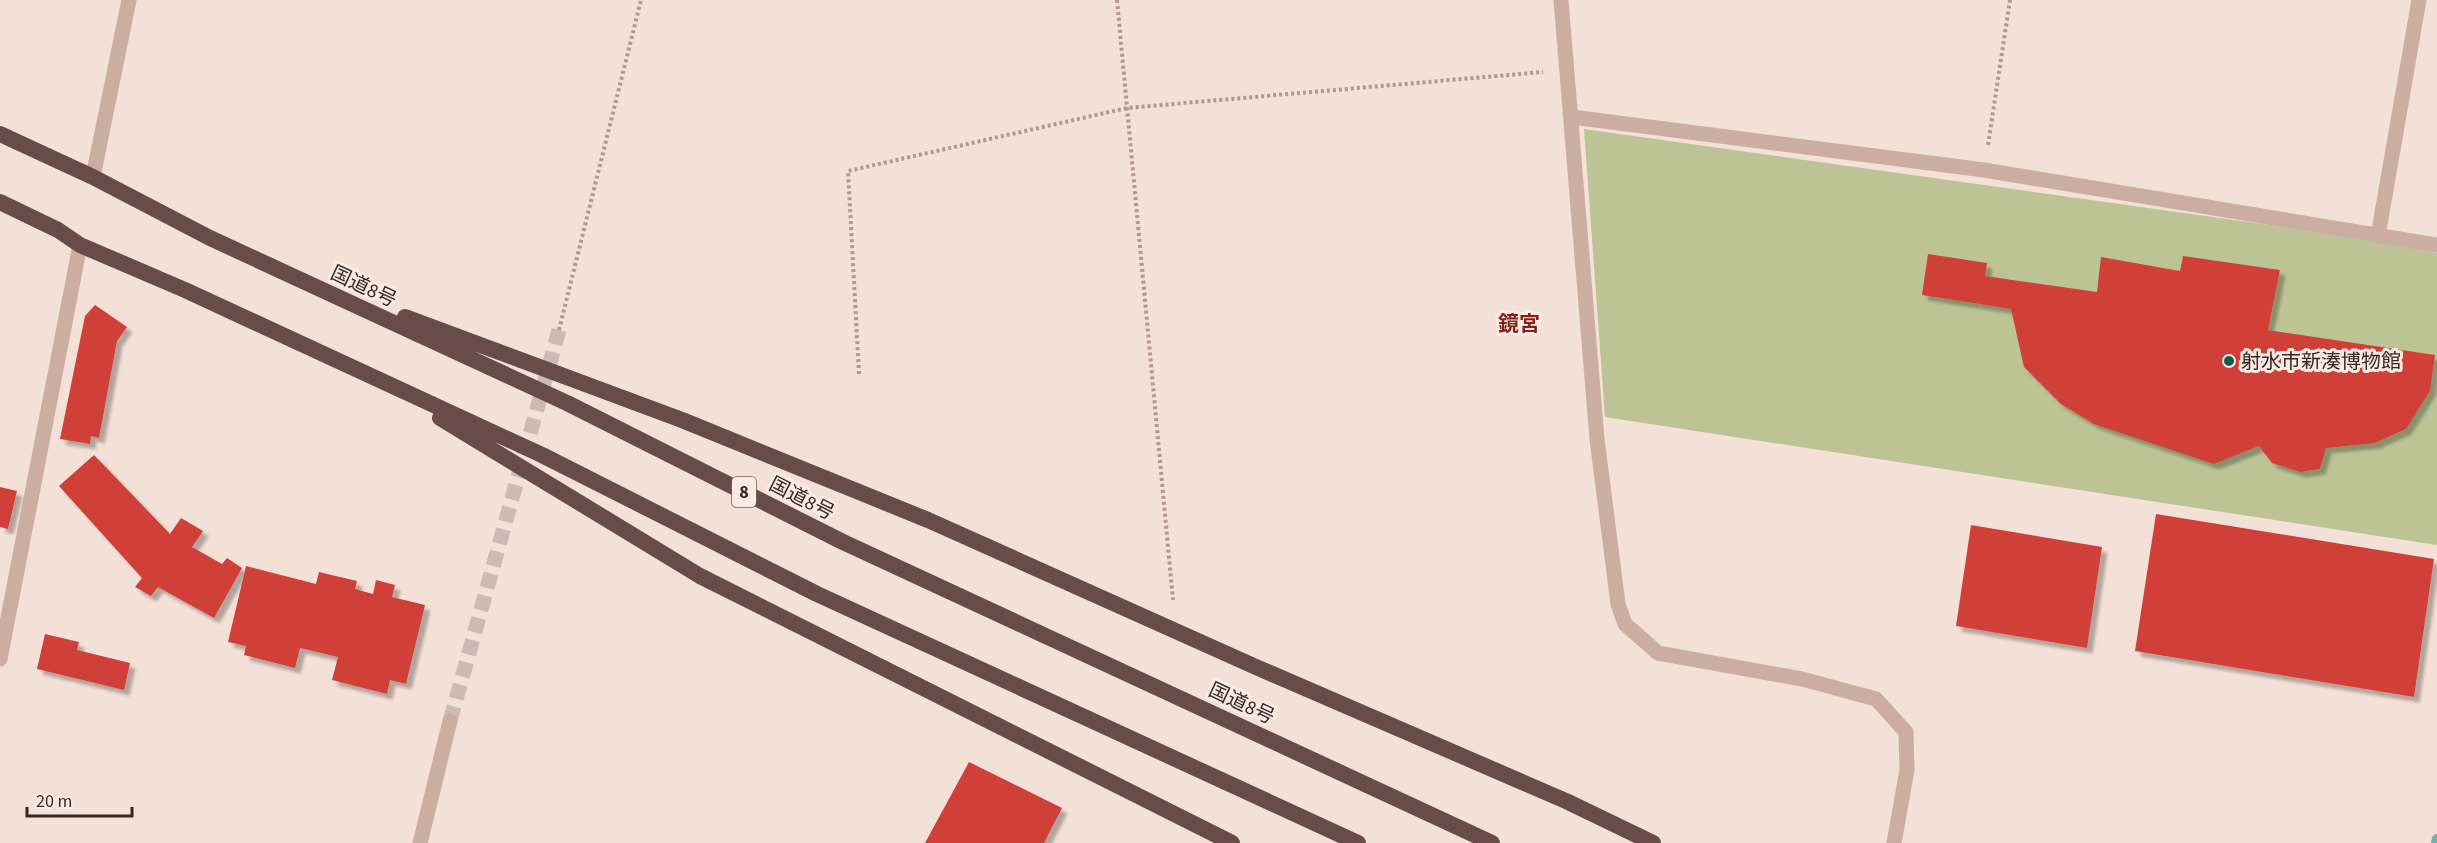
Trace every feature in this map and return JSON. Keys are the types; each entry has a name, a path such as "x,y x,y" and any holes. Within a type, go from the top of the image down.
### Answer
{"highway":[{"name":"国道8号","path":"0,134 93,177 210,238 567,403 843,542 1492,843"},
{"path":"0,202 58,230 80,245 185,290 542,455 817,594 1358,843"},
{"name":"8","path":"286,273 692,424 928,520 1175,631 1566,801 1653,843"},
{"path":"372,376 700,576 1232,843"}],"street":[{"path":"93,177 129,0"},
{"path":"1561,0 1597,439 1618,604 1625,624 1658,652 1802,679 1876,699 1906,732 1907,770 1894,843"},
{"path":"2378,236 2419,0"},
{"path":"1572,117 1984,170 2437,245"},
{"path":"0,659 80,245"},
{"path":"420,843 450,721"}],"path":[{"path":"559,330 640,0"},
{"path":"1117,0 1175,631"},
{"path":"1984,170 2010,0"},
{"path":"859,374 848,171 1126,108 1567,69"}],"green space":[{"path":"1584,129 2377,240 2437,253 2437,545 1605,417"}],"building":[{"name":"射水市新湊博物館","path":"1928,254 1987,263 1985,276 2097,292 2101,257 2180,271 2183,256 2280,270 2268,330 2435,355 2430,391 2406,429 2375,443 2326,448 2320,469 2300,472 2272,463 2259,446 2214,464 2094,424 2061,404 2024,367 2011,309 1922,295"},
{"path":"95,305 127,327 117,341 99,438 91,436 90,444 60,439 85,316"},
{"path":"94,455 170,534 181,518 203,531 192,547 222,564 227,558 242,568 214,618 158,587 151,596 135,587 142,578 59,486"},
{"path":"0,487 17,491 8,529 0,527"},
{"path":"2156,514 2434,559 2414,697 2135,651"},
{"path":"1971,525 2102,547 2087,648 1956,626"},
{"path":"246,566 316,584 319,572 357,581 355,589 373,594 376,580 395,585 392,597 425,605 406,684 390,680 387,694 332,680 338,657 300,648 295,668 244,655 246,646 228,642"},
{"path":"45,634 79,642 77,650 130,663 124,690 37,669"},
{"path":"969,762 1062,808 1044,843 925,843"}],"waterway":[{"path":"2436,843 2437,839"}],"tunnel":[{"path":"450,721 559,330"}],"place":[{"name":"射水市新湊博物館","path":"2229,361"}],"district":[{"name":"鏡宮","path":"1519,324"}]}
